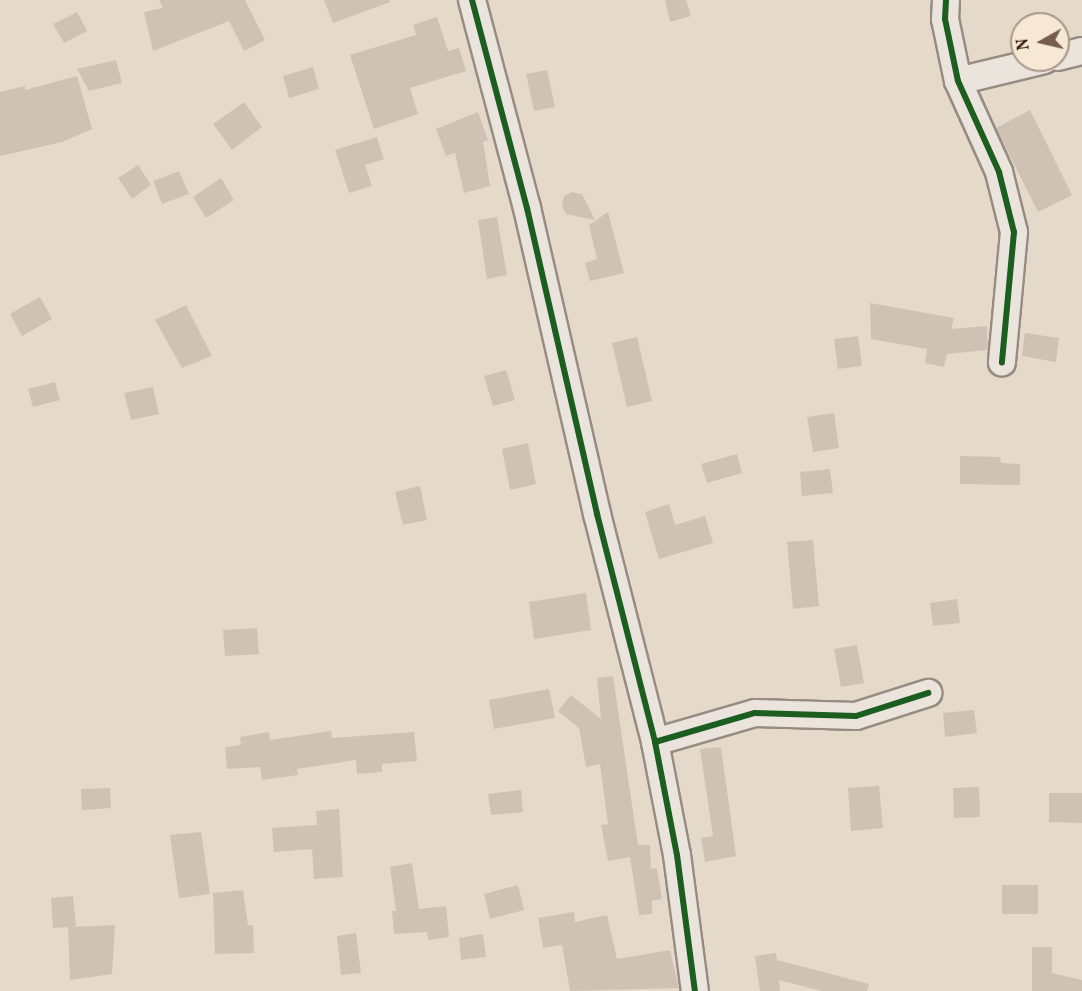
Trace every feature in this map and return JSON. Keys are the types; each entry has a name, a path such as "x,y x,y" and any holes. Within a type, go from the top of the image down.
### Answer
{"street":[{"path":"472,0 527,208 597,514 655,742 677,855 695,991"},
{"path":"946,0 945,19 958,81 999,172 1014,232 1002,362"},
{"path":"958,81 1010,68"},
{"path":"655,742 755,713 856,716 928,693"}],"building":[{"path":"159,0 245,0 265,40 244,51 229,21 153,51 144,12 163,8"},
{"path":"324,0 389,0 390,2 333,23"},
{"path":"665,0 686,0 691,16 670,22"},
{"path":"77,12 87,31 64,43 53,24"},
{"path":"437,17 448,51 459,48 466,71 410,88 418,114 374,129 350,55 416,35 413,25"},
{"path":"116,60 122,83 89,91 77,69"},
{"path":"313,67 319,89 289,98 283,76"},
{"path":"547,70 555,107 534,111 526,74"},
{"path":"77,76 92,129 62,142 0,156 0,92 25,86 25,90"},
{"path":"244,102 262,127 232,150 213,124"},
{"path":"1030,110 1072,195 1038,212 996,128"},
{"path":"478,112 488,140 483,142 490,186 464,193 455,153 446,156 436,129"},
{"path":"377,137 384,159 365,165 372,186 349,193 335,150"},
{"path":"138,165 151,185 132,199 118,178"},
{"path":"179,171 189,194 162,204 153,181"},
{"path":"221,178 234,200 206,218 193,197"},
{"path":"572,192 582,194 595,220 566,214 562,206 564,196"},
{"path":"608,212 624,273 590,281 585,263 597,259 589,225"},
{"path":"497,217 507,275 487,279 478,220"},
{"path":"40,297 52,319 22,336 10,314"},
{"path":"870,303 954,318 951,329 987,326 988,350 947,354 944,367 925,363 927,349 871,339"},
{"path":"186,305 212,356 182,368 155,320"},
{"path":"1025,333 1059,338 1056,362 1022,356"},
{"path":"858,336 862,366 838,369 834,339"},
{"path":"637,337 652,401 627,407 612,343"},
{"path":"506,370 515,400 493,406 484,376"},
{"path":"55,382 60,400 33,407 28,389"},
{"path":"153,387 159,414 131,420 124,393"},
{"path":"834,413 839,448 813,452 807,417"},
{"path":"528,443 536,484 510,490 502,449"},
{"path":"737,454 742,473 707,483 701,464"},
{"path":"960,456 1000,457 1001,463 1020,464 1020,485 960,484"},
{"path":"830,469 833,493 802,496 800,472"},
{"path":"420,486 427,520 403,525 395,492"},
{"path":"669,504 675,525 705,516 713,543 659,559 645,512"},
{"path":"813,540 819,606 793,609 787,542"},
{"path":"586,593 591,630 534,639 529,602"},
{"path":"957,599 960,623 933,626 930,603"},
{"path":"257,628 259,654 225,656 223,630"},
{"path":"857,645 864,683 841,687 834,649"},
{"path":"613,676 638,845 650,845 651,869 657,868 662,899 652,901 652,914 639,915 630,857 608,861 601,825 608,824 600,764 586,767 579,728 558,711 571,695 601,719 597,678"},
{"path":"549,689 555,718 494,729 489,700"},
{"path":"974,710 977,733 945,737 943,713"},
{"path":"331,731 332,738 414,732 417,761 382,764 382,772 357,774 356,760 297,769 298,775 262,780 260,767 227,769 225,747 241,745 240,737 269,732 270,740"},
{"path":"721,747 736,856 705,862 701,838 713,836 700,749"},
{"path":"879,786 883,828 851,831 848,788"},
{"path":"979,787 980,817 954,818 953,788"},
{"path":"110,788 111,808 82,810 81,789"},
{"path":"521,790 523,812 491,815 488,794"},
{"path":"1049,793 1082,793 1082,823 1049,822"},
{"path":"339,809 343,877 314,879 312,849 274,852 272,828 317,825 316,811"},
{"path":"201,832 210,894 179,898 170,835"},
{"path":"412,863 419,909 446,906 449,937 428,940 427,932 394,934 392,911 396,911 390,867"},
{"path":"518,885 524,910 490,919 484,894"},
{"path":"1002,885 1038,885 1038,914 1002,914"},
{"path":"243,890 248,925 253,925 254,953 215,954 213,893"},
{"path":"73,896 76,926 69,927 115,925 112,974 70,980 68,927 53,928 51,898"},
{"path":"574,912 575,922 607,915 617,959 670,950 679,988 570,991 562,945 543,948 538,918"},
{"path":"356,933 361,973 341,975 337,936"},
{"path":"483,934 486,957 461,960 459,938"},
{"path":"1032,947 1052,947 1052,973 1082,980 1082,991 1032,991"},
{"path":"776,953 777,960 869,984 867,991 821,991 779,980 780,991 760,991 755,956"}],"cycle path":[{"path":"472,0 527,208 597,514 655,742 677,855 695,991"},
{"path":"946,0 945,19 958,81 999,172 1014,232 1002,362"},
{"path":"655,742 755,713 856,716 928,693"}]}
